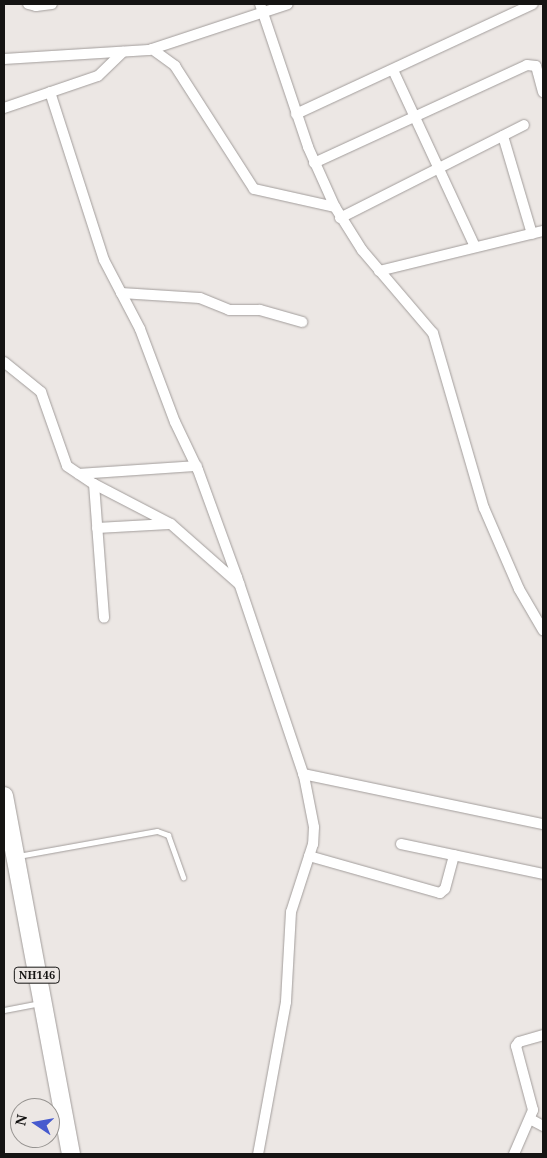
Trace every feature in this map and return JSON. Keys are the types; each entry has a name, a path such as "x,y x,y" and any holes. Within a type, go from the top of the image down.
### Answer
{"highway":[{"name":"NH146","path":"4,796 6,822 15,856 71,1154"}],"street":[{"path":"28,4 36,6 52,4"},
{"path":"4,59 152,49 260,9 288,4"},
{"path":"296,114 533,4"},
{"path":"260,9 314,163 334,207 379,271 433,333 490,522 519,589 543,630"},
{"path":"152,49 175,66 254,189 334,207"},
{"path":"4,108 98,76 124,52"},
{"path":"314,163 530,64 536,66 543,92"},
{"path":"393,70 476,247"},
{"path":"50,92 104,260 140,328 175,422 197,466 240,585 304,774 314,826 309,856 291,912 286,1002 258,1154"},
{"path":"340,218 524,125"},
{"path":"503,136 532,234"},
{"path":"379,271 543,231"},
{"path":"121,293 200,298 229,310 260,310 302,322"},
{"path":"4,362 41,392 64,462 94,484 171,524 240,585"},
{"path":"79,474 197,466"},
{"path":"94,484 104,618"},
{"path":"97,528 171,524"},
{"path":"304,774 543,824"},
{"path":"400,844 543,874"},
{"path":"309,856 440,893 445,890 454,855"},
{"path":"514,1154 530,1119 533,1107 516,1046 520,1042 543,1035"},
{"path":"530,1119 543,1126"}],"lane":[{"path":"15,856 157,830 170,839 183,877"},
{"path":"4,1010 42,1002"}]}
